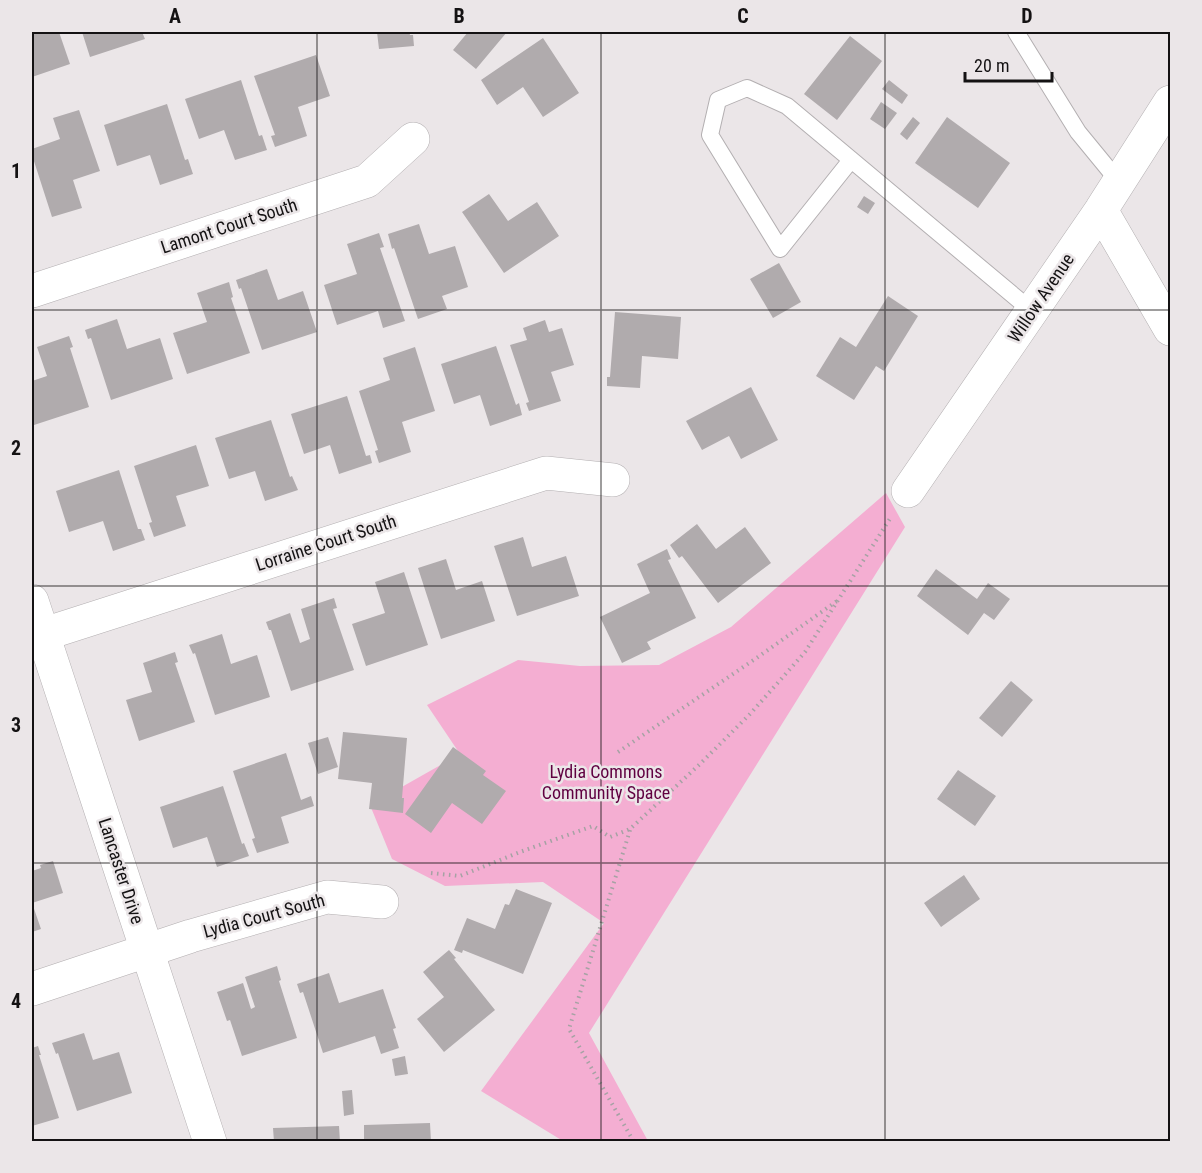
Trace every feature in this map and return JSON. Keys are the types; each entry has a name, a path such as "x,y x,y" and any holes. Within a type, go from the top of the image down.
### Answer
{"street":[{"name":"Willow Avenue","path":"908,491 1101,210 1170,102"},
{"name":"Lamont Court South","path":"32,291 367,181 413,139"},
{"path":"1101,210 1170,329"},
{"name":"Lorraine Court South","path":"37,636 546,472 613,480"},
{"name":"Lancaster Drive","path":"32,601 37,636 148,951 210,1142"},
{"name":"Lydia Court South","path":"32,989 191,936 327,897 382,902"}],"lane":[{"path":"1016,32 1078,132 1119,182"},
{"path":"851,160 780,249 710,135 718,100 747,88 787,106 1032,311"}],"path":[{"path":"431,873 460,876 593,826 610,837 630,829 752,713 805,652 908,491"},
{"path":"618,752 839,599"},
{"path":"630,829 569,1029 634,1142"}],"green space":[{"name":"Lydia Commons Community Space","path":"886,493 905,527 589,1033 648,1141 563,1141 481,1091 604,923 543,882 445,886 392,859 370,805 460,754 427,705 518,660 580,666 659,665 731,627"}],"building":[{"path":"32,32 59,32 70,64 32,77"},
{"path":"82,32 142,32 145,39 90,57"},
{"path":"377,32 409,32 413,35 414,46 379,49"},
{"path":"468,32 507,32 476,69 453,50"},
{"path":"850,36 882,61 837,120 804,94"},
{"path":"543,38 579,93 543,117 523,87 497,105 481,80"},
{"path":"316,55 330,96 298,107 307,136 275,147 271,136 275,135 254,76"},
{"path":"241,80 259,136 262,135 267,150 235,160 224,130 199,139 185,99"},
{"path":"889,80 908,95 902,104 882,89"},
{"path":"881,102 897,113 885,129 870,119"},
{"path":"167,104 185,160 188,159 193,174 160,185 150,155 117,166 104,125"},
{"path":"79,110 100,171 73,180 82,208 52,217 32,149 60,139 53,118"},
{"path":"913,117 920,123 907,140 900,134"},
{"path":"947,117 1010,163 978,208 915,163"},
{"path":"489,194 508,221 537,202 559,236 504,273 462,212"},
{"path":"864,196 875,203 868,214 857,207"},
{"path":"419,224 429,254 455,246 468,287 442,296 447,309 418,319 388,234"},
{"path":"379,233 384,247 380,248 405,321 383,328 378,311 337,325 324,285 357,274 347,244"},
{"path":"779,263 801,302 773,318 750,279"},
{"path":"267,269 278,300 303,291 317,332 262,350 241,288 239,289 236,280"},
{"path":"229,282 233,297 231,298 250,353 187,374 173,333 207,322 197,293"},
{"path":"888,296 918,316 884,371 876,366 854,400 816,376 840,337 856,347"},
{"path":"615,312 681,317 678,359 642,356 640,388 607,386 607,377 610,377"},
{"path":"117,319 127,349 160,338 173,379 111,400 91,338 88,339 85,330"},
{"path":"545,320 549,332 562,328 574,365 551,372 561,401 529,411 526,403 529,402 510,345 527,340 523,328"},
{"path":"69,336 73,347 70,348 89,407 34,425 32,381 47,376 37,347"},
{"path":"496,346 516,405 519,403 522,415 490,426 480,395 454,404 441,364"},
{"path":"415,347 435,411 402,422 411,452 379,463 375,451 378,450 359,391 390,380 383,358"},
{"path":"751,387 778,440 741,459 729,436 702,450 686,421"},
{"path":"347,396 366,456 370,455 372,463 339,474 330,445 304,454 291,414"},
{"path":"271,420 290,477 292,476 298,490 265,501 255,471 229,479 215,438"},
{"path":"196,445 209,486 176,496 186,526 154,537 149,523 152,522 134,466"},
{"path":"119,470 138,529 141,529 145,540 113,551 103,521 69,532 56,491"},
{"path":"697,524 716,549 745,527 771,563 718,603 682,556 679,558 670,545"},
{"path":"523,537 532,567 566,556 579,596 517,616 494,546"},
{"path":"667,549 671,559 668,560 696,618 647,642 651,649 622,663 600,617 650,593 637,564"},
{"path":"446,559 456,590 482,581 495,621 441,639 418,568"},
{"path":"936,569 977,599 988,583 1010,599 994,620 984,613 968,635 917,596"},
{"path":"404,572 428,645 366,666 352,624 385,613 375,582"},
{"path":"334,598 337,608 333,609 354,670 291,691 271,630 266,622 290,613 300,643 310,639 301,609"},
{"path":"222,634 231,664 257,655 270,697 215,715 195,653 193,654 189,645"},
{"path":"175,652 178,662 175,663 195,722 139,741 126,700 152,692 143,663"},
{"path":"1011,681 1033,700 1002,737 979,718"},
{"path":"343,732 407,738 403,813 369,809 372,783 338,779"},
{"path":"328,737 338,767 318,774 308,743"},
{"path":"453,747 486,771 483,775 506,791 482,824 452,803 431,833 405,814"},
{"path":"286,753 301,800 311,796 314,806 281,817 289,843 257,853 252,839 255,838 233,771"},
{"path":"958,770 996,796 975,826 937,799"},
{"path":"223,786 242,844 244,843 249,856 217,867 207,837 173,848 160,807"},
{"path":"53,861 63,893 32,903 32,871 41,868 40,865"},
{"path":"964,875 980,899 941,927 924,903"},
{"path":"516,889 552,903 523,974 463,950 462,953 454,950 467,918 495,929 505,904 509,905"},
{"path":"32,903 41,929 32,932"},
{"path":"449,950 495,1010 444,1052 417,1019 444,997 423,972"},
{"path":"277,966 281,980 279,981 297,1038 242,1056 230,1020 227,1021 217,992 243,983 251,1009 255,1007 245,977"},
{"path":"329,973 339,1003 383,989 396,1028 393,1029 399,1048 381,1054 375,1036 323,1053 303,992 300,993 297,984"},
{"path":"84,1033 93,1060 119,1052 132,1093 77,1111 58,1053 56,1054 52,1043"},
{"path":"38,1046 59,1118 32,1126 32,1048"},
{"path":"405,1056 408,1074 395,1076 392,1059"},
{"path":"352,1090 354,1114 344,1116 342,1091"},
{"path":"430,1123 431,1142 364,1142 364,1125"},
{"path":"339,1126 340,1142 274,1142 273,1128"}]}
